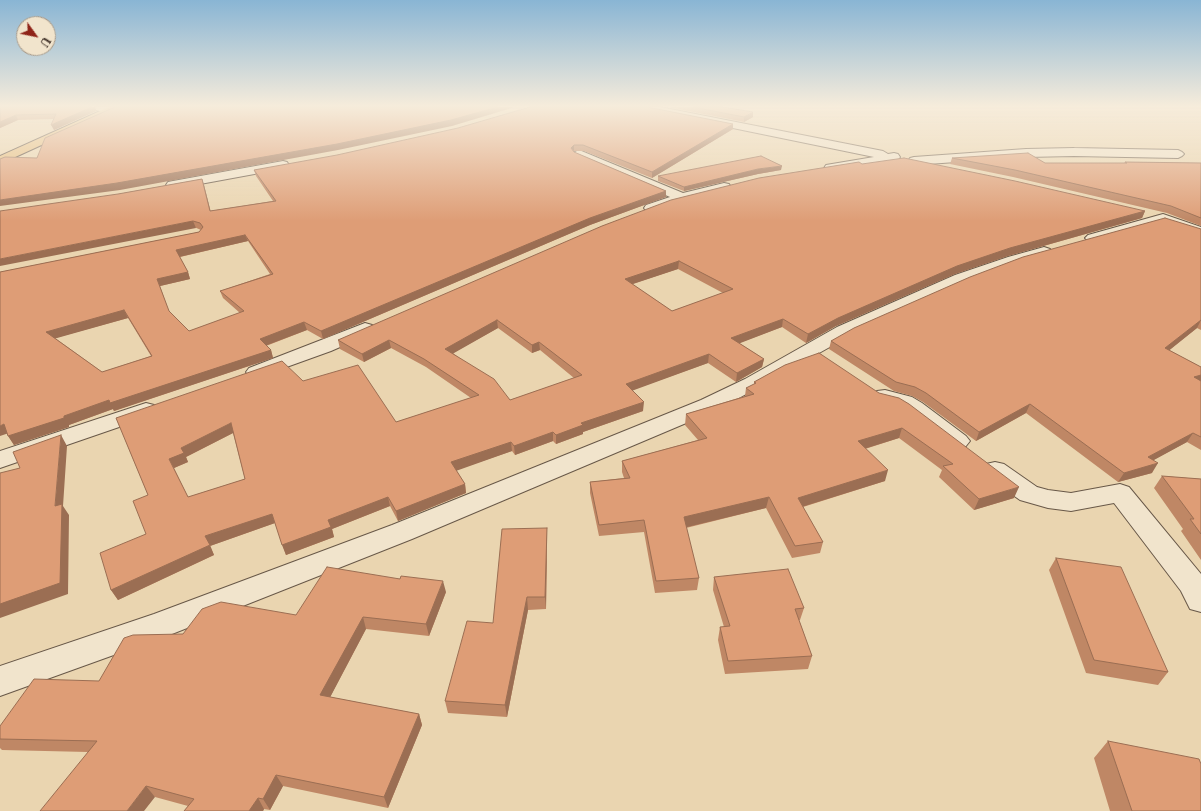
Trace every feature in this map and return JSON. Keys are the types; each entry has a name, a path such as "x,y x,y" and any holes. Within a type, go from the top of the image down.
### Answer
{"main road":[{"path":"0,152 16,145"},
{"path":"0,160 35,145"}],"street":[{"path":"833,145 952,169"},
{"path":"914,161 1026,153 1074,152 1178,154"},
{"path":"579,154 682,197"},
{"path":"811,171 894,157"},
{"path":"158,188 293,163"},
{"path":"638,213 682,197 743,183"},
{"path":"1140,212 1185,218 1201,232"},
{"path":"0,681 161,625 402,532 709,405 752,383 844,331 961,279 1014,260 1072,244 1185,218"},
{"path":"244,376 324,347 383,322"},
{"path":"812,349 832,362"},
{"path":"865,384 885,397 904,402 914,408 1029,494 1048,499 1071,502 1120,493 1191,583 1201,600"},
{"path":"0,460 163,404"}],"building":[{"path":"42,145 332,145 117,183 0,200 0,159 5,157 37,158"},
{"path":"383,145 698,145 652,172 583,145 574,145 571,148 574,152 666,191 590,218 321,331 304,322 260,339 271,350 110,403 109,400 64,416 64,418 8,436 4,424 0,426 0,272 199,232 203,227 200,223 193,221 0,259 0,211 118,194 202,179 210,211 276,201 254,170 337,155","holes":["245,235 273,274 220,291 244,311 189,331 169,311 157,279 188,272 176,250","124,310 152,356 102,372 46,332"]},
{"path":"1028,153 1045,163 1201,163 1201,218 1171,206 1015,170 952,158"},
{"path":"761,156 782,166 758,169 684,187 658,176"},
{"path":"904,158 1015,181 1145,211 1010,248 957,266 838,318 808,334 783,319 731,338 764,359 737,373 709,354 626,384 644,402 581,423 583,425 556,435 553,432 514,446 511,442 451,462 465,484 396,511 388,497 328,520 331,527 282,545 272,514 205,536 210,545 111,590 100,553 146,534 133,501 148,495 116,418 282,361 303,381 358,365 396,422 479,395 424,359 389,340 362,354 338,340 602,226 671,200 759,178 859,162 862,164","holes":["679,261 733,289 672,311 625,279","497,320 532,345 539,342 582,375 510,400 494,379 445,349","231,423 245,479 188,497 169,459 184,453 181,448"]},
{"path":"1165,218 1201,229 1201,320 1165,348 1201,367 1201,375 1194,377 1201,381 1201,437 1193,433 1148,457 1158,463 1124,473 1030,404 979,432 926,393 915,387 896,382 831,341 854,328 970,277 1023,257"},
{"path":"819,353 879,393 899,398 909,404 1019,487 979,499 943,466 953,464 902,428 858,441 888,470 798,498 823,542 795,546 769,497 684,517 699,578 656,581 644,520 599,525 590,482 630,478 622,461 707,438 686,414 754,394 746,388 756,383 754,382 785,365"},
{"path":"61,435 55,506 62,504 60,583 0,604 0,473 20,468 13,452"},
{"path":"1162,476 1201,479 1201,534 1190,519 1194,519"},
{"path":"547,528 545,597 527,597 505,705 445,701 467,621 493,623 502,529"},
{"path":"1056,558 1121,567 1168,672 1094,660"},
{"path":"327,567 400,579 401,576 443,581 426,624 363,617 320,695 419,714 384,797 276,775 263,799 258,798 249,811 184,811 194,799 146,786 127,811 40,811 97,741 0,739 0,726 34,679 99,681 124,638 133,635 183,634 202,609 221,602 296,615"},
{"path":"788,569 804,608 795,609 812,656 728,661 720,627 730,626 714,577"},
{"path":"1108,741 1199,759 1201,764 1201,811 1132,811"}]}
